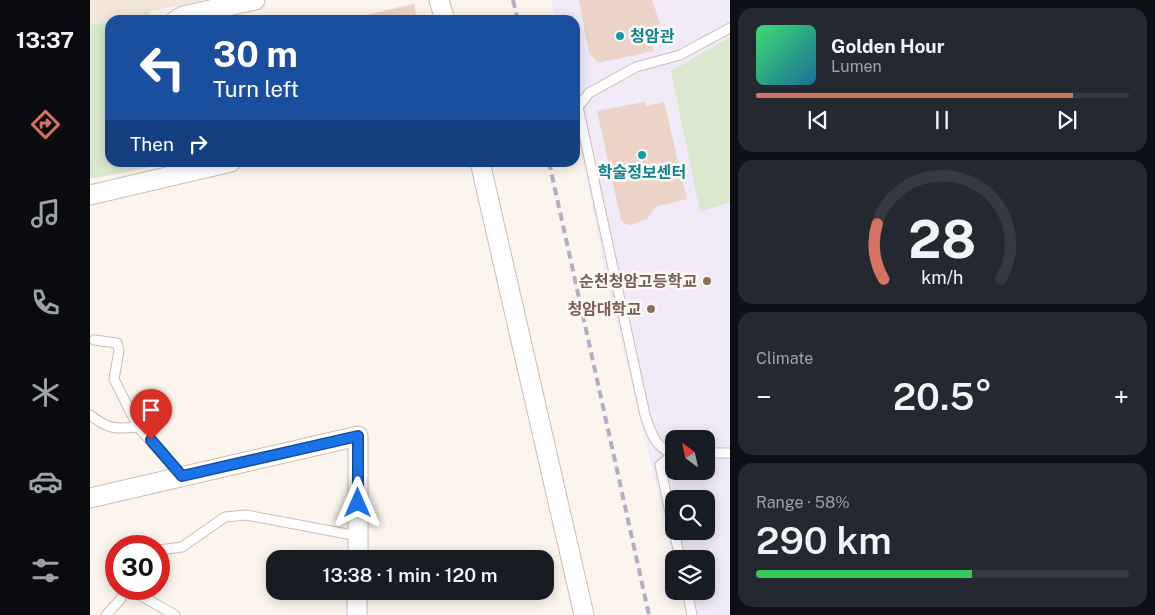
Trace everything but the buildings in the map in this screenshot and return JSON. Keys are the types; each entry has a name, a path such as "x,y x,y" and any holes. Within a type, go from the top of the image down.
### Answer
{"street":[{"path":"188,15 255,0"},
{"path":"439,0 443,15"},
{"path":"90,195 187,167"},
{"path":"481,167 584,615"},
{"path":"90,498 358,436 358,550"},
{"path":"357,600 357,615"}],"lane":[{"path":"580,104 589,93 636,67 680,55 730,28"},
{"path":"580,116 645,415 655,442 665,451"},
{"path":"94,340 117,343 119,351 114,379 138,427 182,476"},
{"path":"90,415 106,427 114,429 138,427"},
{"path":"715,453 730,453"},
{"path":"665,461 660,465 661,475 678,550"},
{"path":"170,549 182,548 225,517 246,515 358,536"},
{"path":"106,615 120,600"},
{"path":"148,600 175,615"},
{"path":"689,600 692,615"}],"shaded area":[{"path":"90,0 203,0 135,15 105,15 105,22 90,25"},
{"name":"청암대학교","path":"551,0 730,0 730,615 686,615 683,600 715,600 715,550 672,550 669,540 715,540 715,490 665,490 665,522 606,276 580,146 580,15 554,15"}],"green space":[{"path":"149,12 150,15 136,15"},
{"path":"105,22 105,167 152,167 90,179 90,25"},
{"path":"730,37 730,202 700,212 671,71"}],"railway":[{"path":"513,0 517,15"},
{"path":"550,167 649,615"}],"place":[{"name":"청암관","path":"620,36"},
{"name":"학술정보센터","path":"642,155"},
{"name":"순천청암고등학교","path":"707,281"},
{"name":"청암대학교","path":"651,309"}],"route":[{"path":"151,440 182,476 358,436 358,503"}]}
